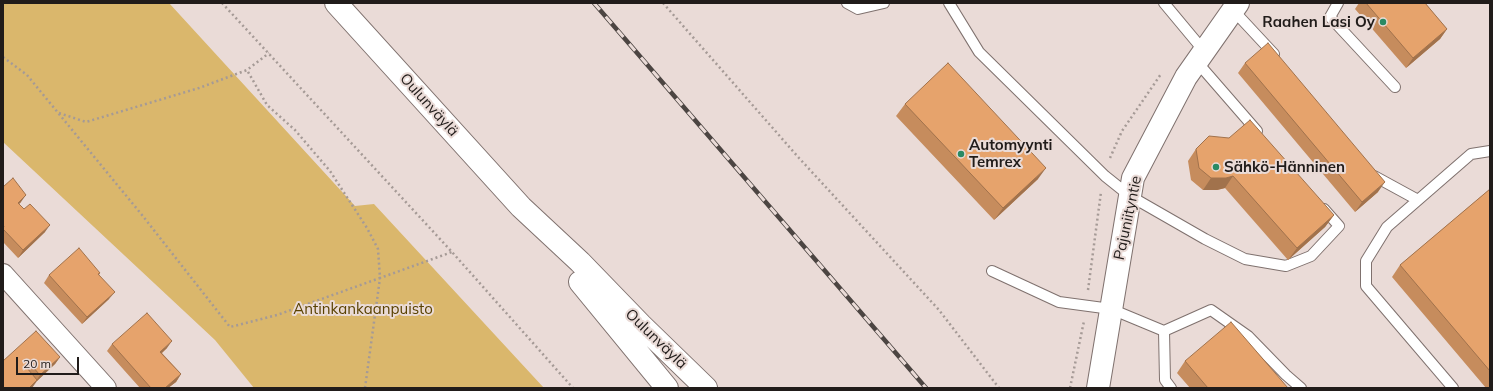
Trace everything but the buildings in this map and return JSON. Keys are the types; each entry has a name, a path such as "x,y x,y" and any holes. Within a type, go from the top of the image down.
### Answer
{"main road":[{"name":"Oulunväylä","path":"336,3 521,207 580,262 641,325 706,388"},
{"name":"Pajuniityntie","path":"1098,388 1134,178 1186,77 1235,7"},
{"name":"Oulunväylä","path":"521,207 552,249 667,388"}],"street":[{"path":"3,274 106,388"}],"lane":[{"path":"847,3 858,9 884,3"},
{"path":"949,3 979,52 1106,176 1130,196 1205,239 1245,259 1286,266 1311,256 1339,226 1318,202"},
{"path":"1164,3 1201,56 1263,138"},
{"path":"1338,3 1330,17 1395,87"},
{"path":"1235,7 1278,60"},
{"path":"1453,388 1366,286 1366,261 1387,227 1471,154 1490,151"},
{"path":"1364,168 1369,174 1418,200"},
{"path":"992,271 1059,302 1111,309 1164,331 1211,310 1248,336 1286,375 1301,388"},
{"path":"1164,331 1165,380 1171,388"}],"path":[{"path":"222,3 452,252 573,388"},
{"path":"663,3 799,158 939,310 999,388"},
{"path":"58,113 86,122 199,88 247,70 269,53"},
{"path":"3,57 27,75 230,327 277,315 452,252"},
{"path":"247,70 267,105 295,130 330,171 367,228 378,249 380,278 365,388"}],"green space":[{"name":"Antinkankaanpuisto","path":"3,3 169,3 355,206 374,204 544,388 254,388 215,340 3,142"}],"railway":[{"path":"594,3 926,388"}],"place":[{"name":"Raahen Lasi Oy","path":"1383,22"},
{"name":"Automyynti Temrex","path":"961,154"},
{"name":"Sähkö-Hänninen","path":"1216,167"}]}
